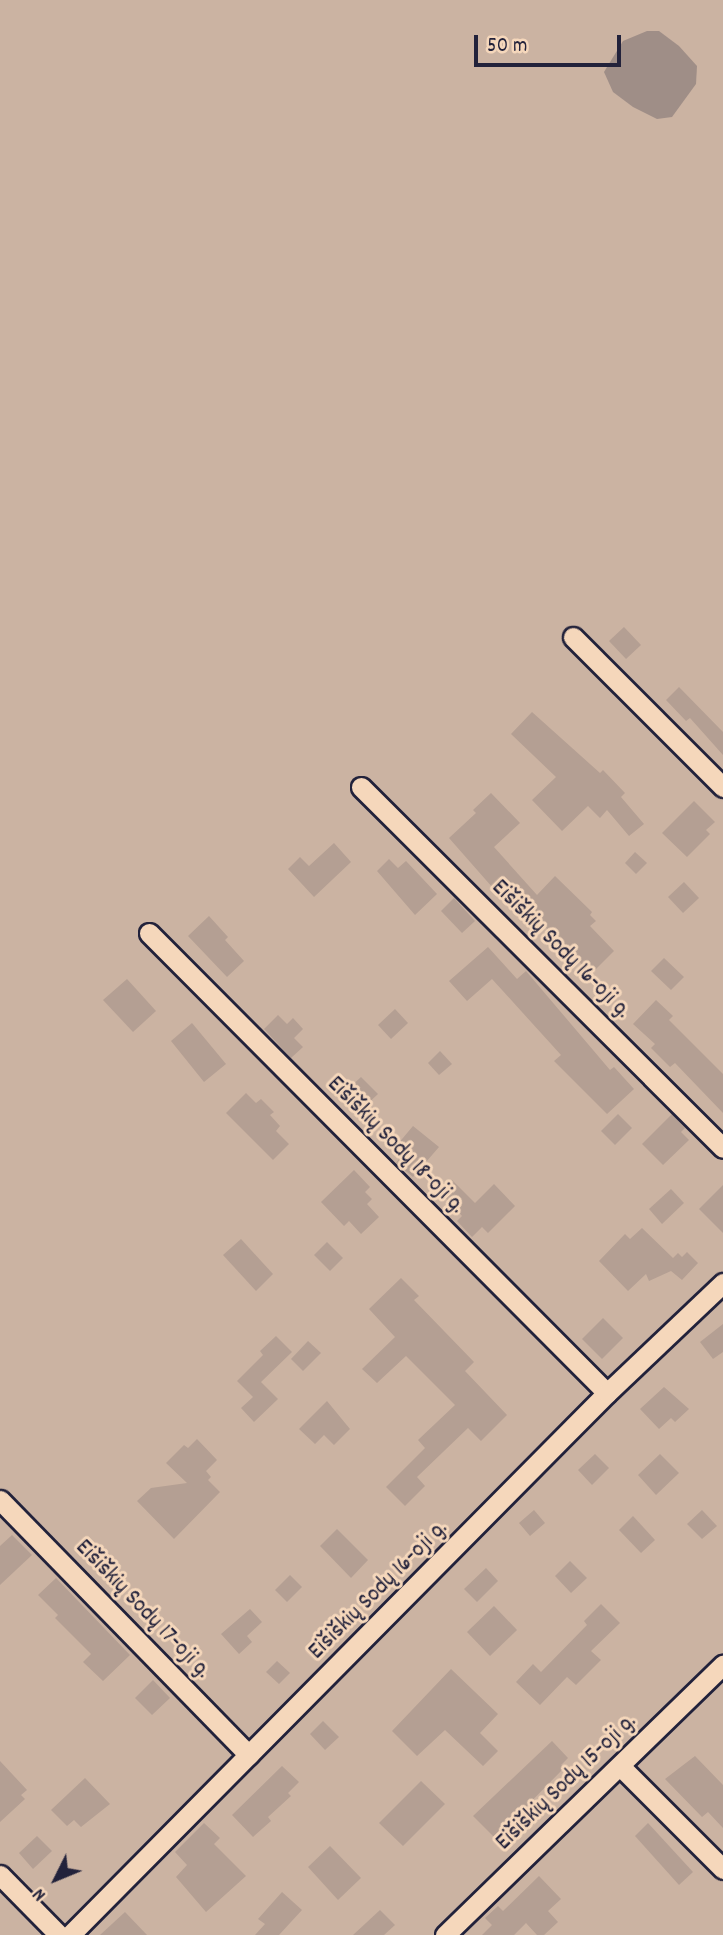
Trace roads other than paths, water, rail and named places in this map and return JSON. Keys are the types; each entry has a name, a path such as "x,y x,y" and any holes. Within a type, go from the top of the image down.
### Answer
{"street":[{"path":"573,637 723,787"},
{"name":"Eišiškių Sodų 16-oji g.","path":"361,787 723,1148"},
{"name":"Eišiškių Sodų 18-oji g.","path":"149,933 607,1393"},
{"name":"Eišiškių Sodų 16-oji g.","path":"69,1935 607,1393 723,1283"},
{"name":"Eišiškių Sodų 17-oji g.","path":"0,1500 250,1755"},
{"name":"Eišiškių Sodų 15-oji g.","path":"445,1935 621,1767 723,1665"},
{"path":"621,1767 723,1870"},
{"path":"0,1874 59,1935"}]}
